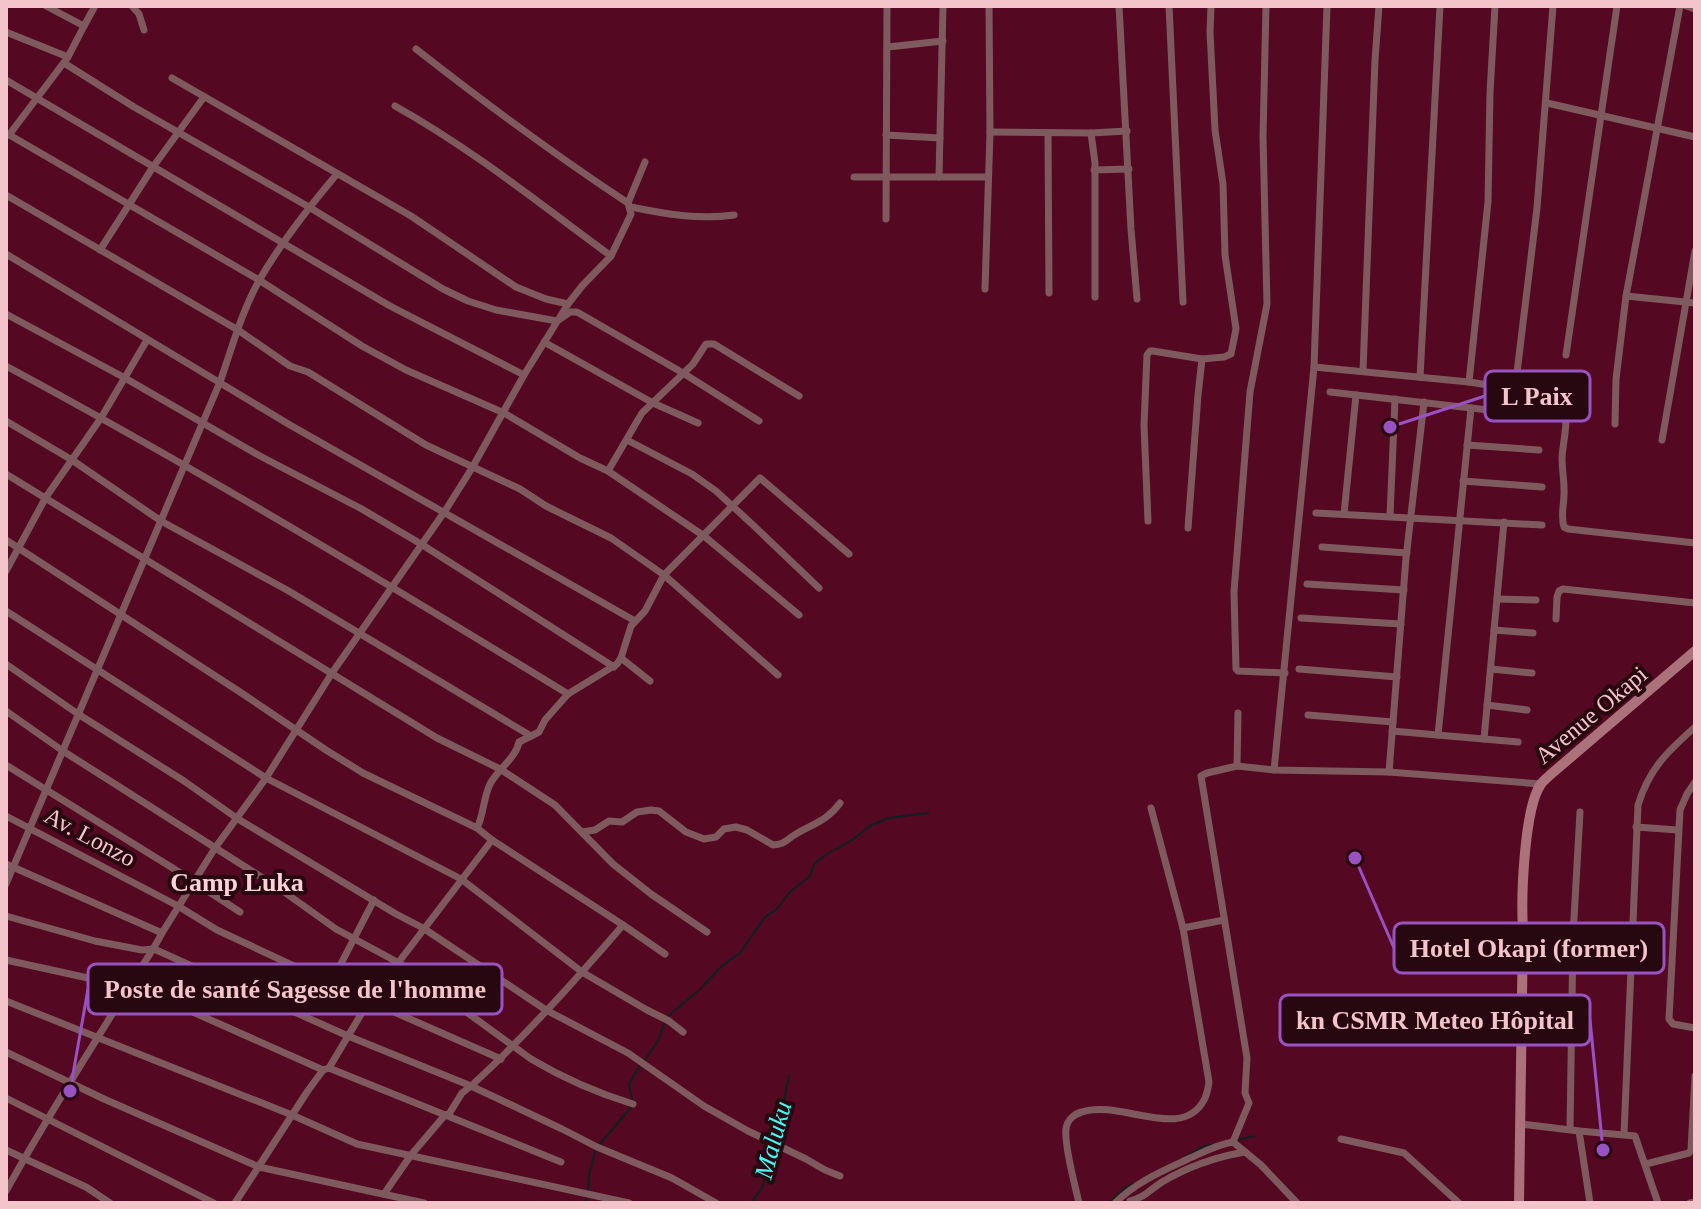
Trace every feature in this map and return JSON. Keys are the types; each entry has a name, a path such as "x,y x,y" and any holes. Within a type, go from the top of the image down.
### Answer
{"street":[{"path":"46,6 84,26"},
{"path":"95,6 66,60 8,134 259,280 373,352 504,413 608,471 704,536 799,615"},
{"path":"132,6 139,14 144,30"},
{"path":"886,219 887,6"},
{"path":"939,177 943,6"},
{"path":"985,289 990,132 989,6"},
{"path":"1119,6 1137,299"},
{"path":"1169,6 1183,302"},
{"path":"1148,521 1144,425 1147,355 1153,351 1202,359 1224,357 1231,354 1236,329 1225,255 1223,184 1215,130 1211,6"},
{"path":"1266,6 1263,137 1267,304 1250,392 1234,592 1235,650 1238,671 1285,673"},
{"path":"1274,770 1314,367 1327,6"},
{"path":"1363,371 1379,6"},
{"path":"1420,377 1440,6"},
{"path":"1469,382 1488,202 1495,6"},
{"path":"1515,389 1537,208 1553,6"},
{"path":"1566,355 1617,6"},
{"path":"1615,424 1616,379 1626,296 1658,128 1683,6 1695,9"},
{"path":"6,32 66,60 134,107 309,207 443,289 496,310 557,321 570,312 577,312 759,421"},
{"path":"888,47 943,41"},
{"path":"416,49 475,96 630,205 665,214 734,215"},
{"path":"172,78 411,216 516,287 568,304"},
{"path":"6,80 390,306 524,375"},
{"path":"100,250 153,167 204,97"},
{"path":"1547,103 1695,137"},
{"path":"395,106 431,126 503,175 611,256"},
{"path":"990,132 1127,131"},
{"path":"1048,133 1049,293"},
{"path":"1091,133 1095,297"},
{"path":"886,135 940,138"},
{"path":"6,1191 215,848 266,778 332,673 445,511 568,304 611,256 630,219 630,205 645,162"},
{"path":"1094,170 1129,169"},
{"path":"6,884 10,866 30,828 220,382 259,280 309,207 337,174"},
{"path":"854,177 988,177"},
{"path":"6,195 238,330 290,366 308,372 426,445 520,489 546,506 611,538 664,575 778,675"},
{"path":"1662,440 1695,251"},
{"path":"6,254 290,425 635,621"},
{"path":"1626,296 1695,303"},
{"path":"6,314 260,456 360,508 614,667"},
{"path":"6,571 46,497 101,418 147,340"},
{"path":"544,342 653,403 698,423"},
{"path":"608,471 639,418 693,364 706,344 714,344 799,396"},
{"path":"1188,528 1202,359"},
{"path":"6,366 391,586 568,694"},
{"path":"1314,367 1469,382 1559,396 1564,402 1565,425 1562,467 1564,527 1695,543"},
{"path":"1330,392 1541,416"},
{"path":"1344,514 1356,395"},
{"path":"1390,516 1395,399"},
{"path":"1389,772 1407,553 1424,402"},
{"path":"1438,735 1471,408"},
{"path":"6,421 72,460 161,521 287,590 531,736"},
{"path":"627,440 692,474 716,491 819,588"},
{"path":"1467,445 1539,450"},
{"path":"6,474 437,738 500,769 555,805 613,864 707,932"},
{"path":"477,828 490,785 516,752 519,742 539,732 545,720 568,694 614,667 621,658 631,626 645,611 664,575 760,478 849,554"},
{"path":"1463,481 1542,487"},
{"path":"1316,513 1542,525"},
{"path":"1484,739 1504,522"},
{"path":"6,540 363,773 477,828 665,954"},
{"path":"1322,547 1407,553"},
{"path":"1307,584 1404,590"},
{"path":"1556,619 1557,597 1563,589 1695,603"},
{"path":"1497,599 1536,600"},
{"path":"6,611 266,778 461,879 582,972 666,1019 683,1032"},
{"path":"1301,618 1401,624"},
{"path":"1494,630 1533,633"},
{"name":"Avenue Okapi","path":"1519,1203 1521,902 1530,815 1541,784 1695,651"},
{"path":"621,658 650,681"},
{"path":"6,664 238,819 423,928 546,1010 628,1053 704,1106 748,1131 840,1176"},
{"path":"1299,669 1397,677"},
{"path":"1491,669 1532,673"},
{"path":"1487,705 1527,710"},
{"path":"6,711 63,751 280,889 336,929 399,963 552,1071 600,1094 633,1104"},
{"path":"1237,766 1238,713"},
{"path":"1308,715 1438,735 1518,742"},
{"path":"1624,1134 1638,805 1654,768 1695,727"},
{"path":"6,765 240,912"},
{"path":"1129,1200 1157,1173 1234,1139 1249,1102 1245,1093 1247,1058 1201,776 1237,766 1274,770 1389,772 1541,784"},
{"path":"1695,782 1680,810 1669,1019 1673,1024 1695,1028"},
{"path":"582,832 595,830 605,822 622,822 637,812 651,810 659,811 686,832 704,839 736,827 778,845 829,816 840,803"},
{"path":"1079,1203 1066,1129 1071,1118 1077,1113 1100,1108 1167,1120 1190,1116 1205,1099 1209,1082 1183,928 1151,808"},
{"path":"1580,812 1573,936 1575,1130 1590,1203"},
{"name":"Av. Lonzo","path":"6,816 178,906 217,930 501,1059"},
{"path":"1636,827 1678,830"},
{"path":"235,1203 369,1001 492,840"},
{"path":"10,866 162,933"},
{"path":"331,983 374,900"},
{"path":"6,916 95,941 142,950 154,949 348,1036 471,1086 597,1147 672,1178 716,1203"},
{"path":"1183,928 1224,920"},
{"path":"384,1194 411,1155 449,1114 465,1089 501,1059 623,925"},
{"path":"1523,929 1633,943"},
{"path":"6,960 150,993 326,1069 561,1162"},
{"path":"6,1001 357,1144 629,1203"},
{"path":"6,1052 123,1108 259,1167 424,1203"},
{"path":"1646,1164 1689,1153 1695,1076"},
{"path":"6,1098 214,1203"},
{"path":"1521,1124 1633,1135 1637,1138 1658,1203"},
{"path":"1234,1139 1297,1203"},
{"path":"1341,1139 1404,1153 1459,1203"},
{"path":"1213,1146 1217,1157"},
{"path":"6,1150 86,1187 110,1203"},
{"path":"1115,1203 1143,1197 1160,1183 1195,1165 1245,1152"}],"waterway":[{"path":"668,1016 740,953 765,917 810,876 814,864 870,826 888,818 928,813"},
{"path":"644,1061 658,1041 665,1021"},
{"path":"632,1100 629,1084 640,1066"},
{"name":"Maluku","path":"777,1140 789,1075"},
{"path":"600,1144 632,1106"},
{"path":"1237,1140 1254,1136"},
{"path":"1185,1157 1211,1145"},
{"name":"Maluku","path":"751,1203 762,1188 775,1146"},
{"path":"588,1190 596,1149"},
{"path":"1109,1203 1133,1184"},
{"path":"585,1203 587,1196"}],"place":[{"name":"L Paix","path":"1390,427"},
{"name":"Hotel Okapi (former)","path":"1355,858"},
{"name":"Poste de santé Sagesse de l'homme","path":"70,1091"},
{"name":"kn CSMR Meteo Hôpital","path":"1603,1150"}],"district":[{"name":"Camp Luka","path":"237,882"}]}
